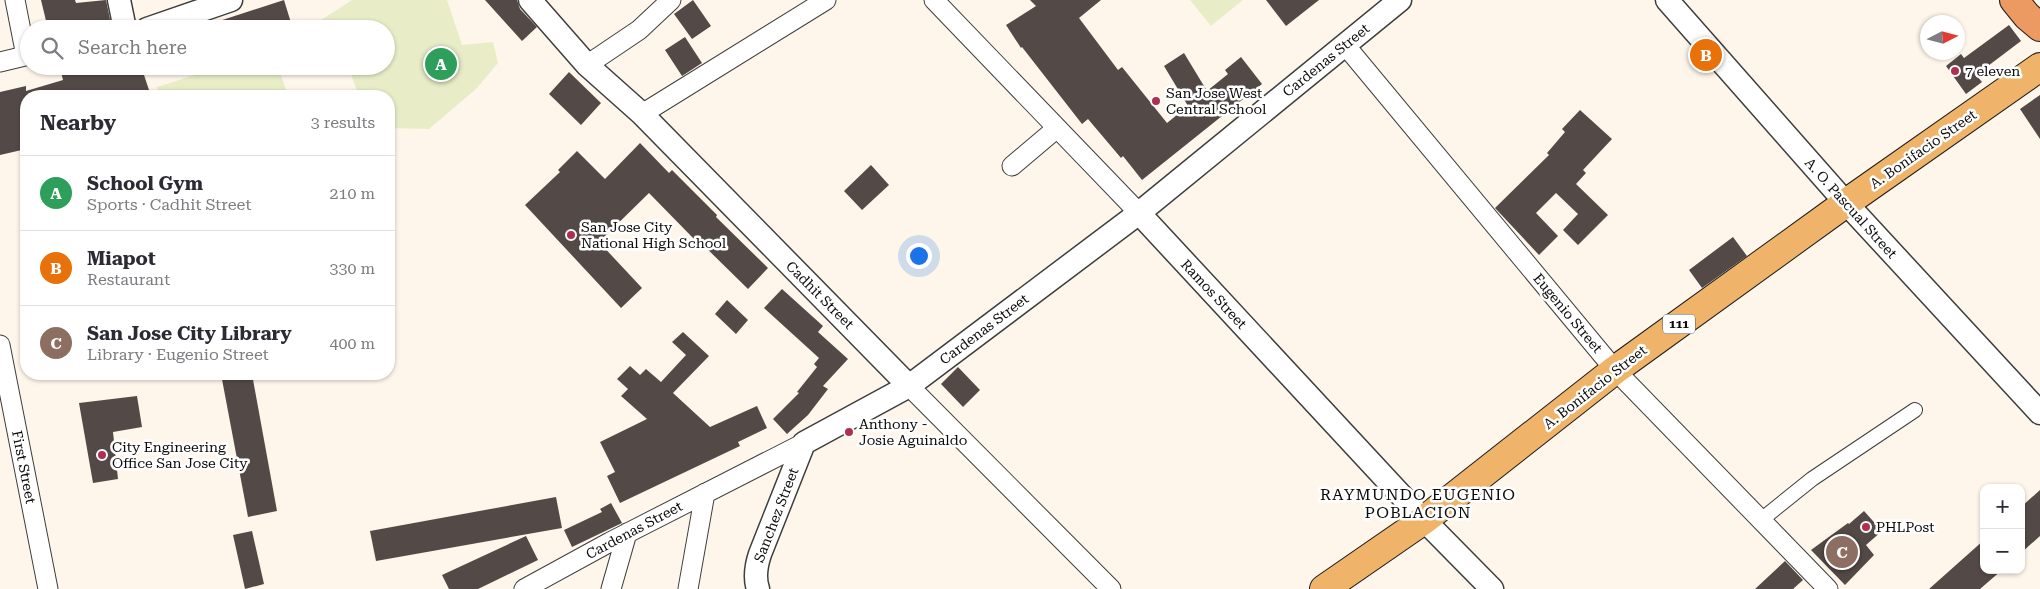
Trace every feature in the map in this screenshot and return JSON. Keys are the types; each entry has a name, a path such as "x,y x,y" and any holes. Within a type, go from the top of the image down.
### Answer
{"highway":[{"path":"2014,0 2027,16 2040,27"}],"main road":[{"name":"A. Bonifacio Street","path":"1324,589 1424,520 1615,370 1846,203 2040,67"}],"street":[{"path":"15,0 20,21"},
{"path":"119,0 123,20"},
{"path":"173,20 231,0"},
{"name":"Cadhit Street","path":"530,0 587,66 642,114 1111,589"},
{"path":"587,66 639,30 671,0"},
{"path":"642,114 826,0"},
{"name":"Ramos Street","path":"934,0 1139,213 1424,520 1492,589"},
{"name":"Cardenas Street","path":"524,589 909,386 1139,213 1400,0"},
{"name":"A. O. Pascual Street","path":"1667,0 1846,203 2040,413"},
{"name":"Eugenio Street","path":"1345,45 1615,370 1828,589"},
{"path":"0,62 20,57"},
{"path":"1012,166 1057,128"},
{"name":"First Street","path":"0,345 48,589"},
{"path":"1760,520 1812,479 1915,410"},
{"name":"Sanchez Street","path":"758,589 756,567 760,554 804,443"},
{"path":"688,589 705,493"},
{"path":"611,589 627,533"}],"green space":[{"path":"352,0 447,0 462,45 493,42 498,63 476,89 429,129 395,128 395,90 357,90 351,75 395,75 395,20 321,20"},
{"path":"1190,0 1243,0 1211,26"},
{"path":"195,75 281,75 286,90 158,90 157,87"}],"building":[{"path":"41,0 75,0 76,3 106,0 110,20 46,20"},
{"path":"284,0 290,20 222,20"},
{"path":"485,0 517,0 520,9 537,27 522,41"},
{"path":"693,0 711,26 692,39 674,14"},
{"path":"1030,0 1101,0 1079,18 1118,70 1122,67 1167,123 1188,106 1164,66 1184,53 1207,91 1228,74 1225,70 1241,57 1262,84 1142,180 1123,156 1121,158 1088,119 1082,124 1021,48 1006,25 1036,6"},
{"path":"1266,0 1319,0 1286,26"},
{"path":"2009,25 2021,41 1976,75 1982,82 1966,94 1946,66 1954,60 1965,60 1965,57"},
{"path":"685,37 702,63 682,76 665,50"},
{"path":"569,72 601,103 581,125 549,94"},
{"path":"62,75 144,75 149,90 29,90 63,80"},
{"path":"26,86 26,90 20,90 20,150 0,155 0,92"},
{"path":"2040,95 2040,139 2020,109"},
{"path":"1580,110 1612,139 1583,170 1586,173 1576,184 1608,215 1578,245 1563,230 1578,214 1556,193 1536,213 1558,236 1539,255 1495,208 1549,155 1547,153 1565,132 1562,129"},
{"path":"640,143 669,173 672,170 768,268 748,289 695,237 694,239 649,193 599,242 642,288 621,308 525,205 560,172 558,170 577,151 605,179"},
{"path":"871,165 889,185 862,210 844,191"},
{"path":"1733,237 1747,256 1702,288 1689,270"},
{"path":"782,289 823,326 818,332 848,359 823,386 828,389 808,415 787,434 773,419 799,393 797,392 817,367 814,364 819,358 764,308"},
{"path":"727,300 748,320 736,334 715,314"},
{"path":"683,332 709,356 673,393 710,427 757,406 767,428 738,442 740,446 620,503 607,476 615,472 600,442 647,419 621,396 628,389 617,379 630,366 640,375 646,369 661,382 686,355 672,342"},
{"path":"958,367 980,390 963,407 941,384"},
{"path":"222,380 253,380 277,511 248,517"},
{"name":"City Engineering Office San Jose City","path":"137,396 142,427 113,432 118,479 93,483 79,403"},
{"path":"2040,490 2040,536 2025,549 2025,529 2025,503"},
{"path":"556,497 562,528 376,561 370,531"},
{"path":"611,503 622,523 572,547 564,530 602,512 600,509"},
{"path":"1864,511 1882,531 1866,545 1874,555 1845,585 1811,550 1849,524"},
{"path":"252,531 264,584 245,589 233,535"},
{"path":"526,536 538,560 478,589 449,589 442,575"},
{"path":"1980,544 1980,574 1997,574 1980,589 1929,589"},
{"path":"1785,561 1803,580 1793,589 1755,589"}],"place":[{"name":"Miapot","path":"1706,55"},
{"name":"School Gym","path":"441,64"},
{"name":"7 eleven","path":"1955,71"},
{"name":"San Jose West Central School","path":"1156,101"},
{"name":"San Jose City National High School","path":"571,235"},
{"name":"Anthony - Josie Aguinaldo","path":"849,432"},
{"name":"City Engineering Office San Jose City","path":"102,455"},
{"name":"PHLPost","path":"1866,527"},
{"name":"San Jose City Library","path":"1842,552"}],"district":[{"name":"RAYMUNDO EUGENIO POBLACION","path":"1418,503"}]}
